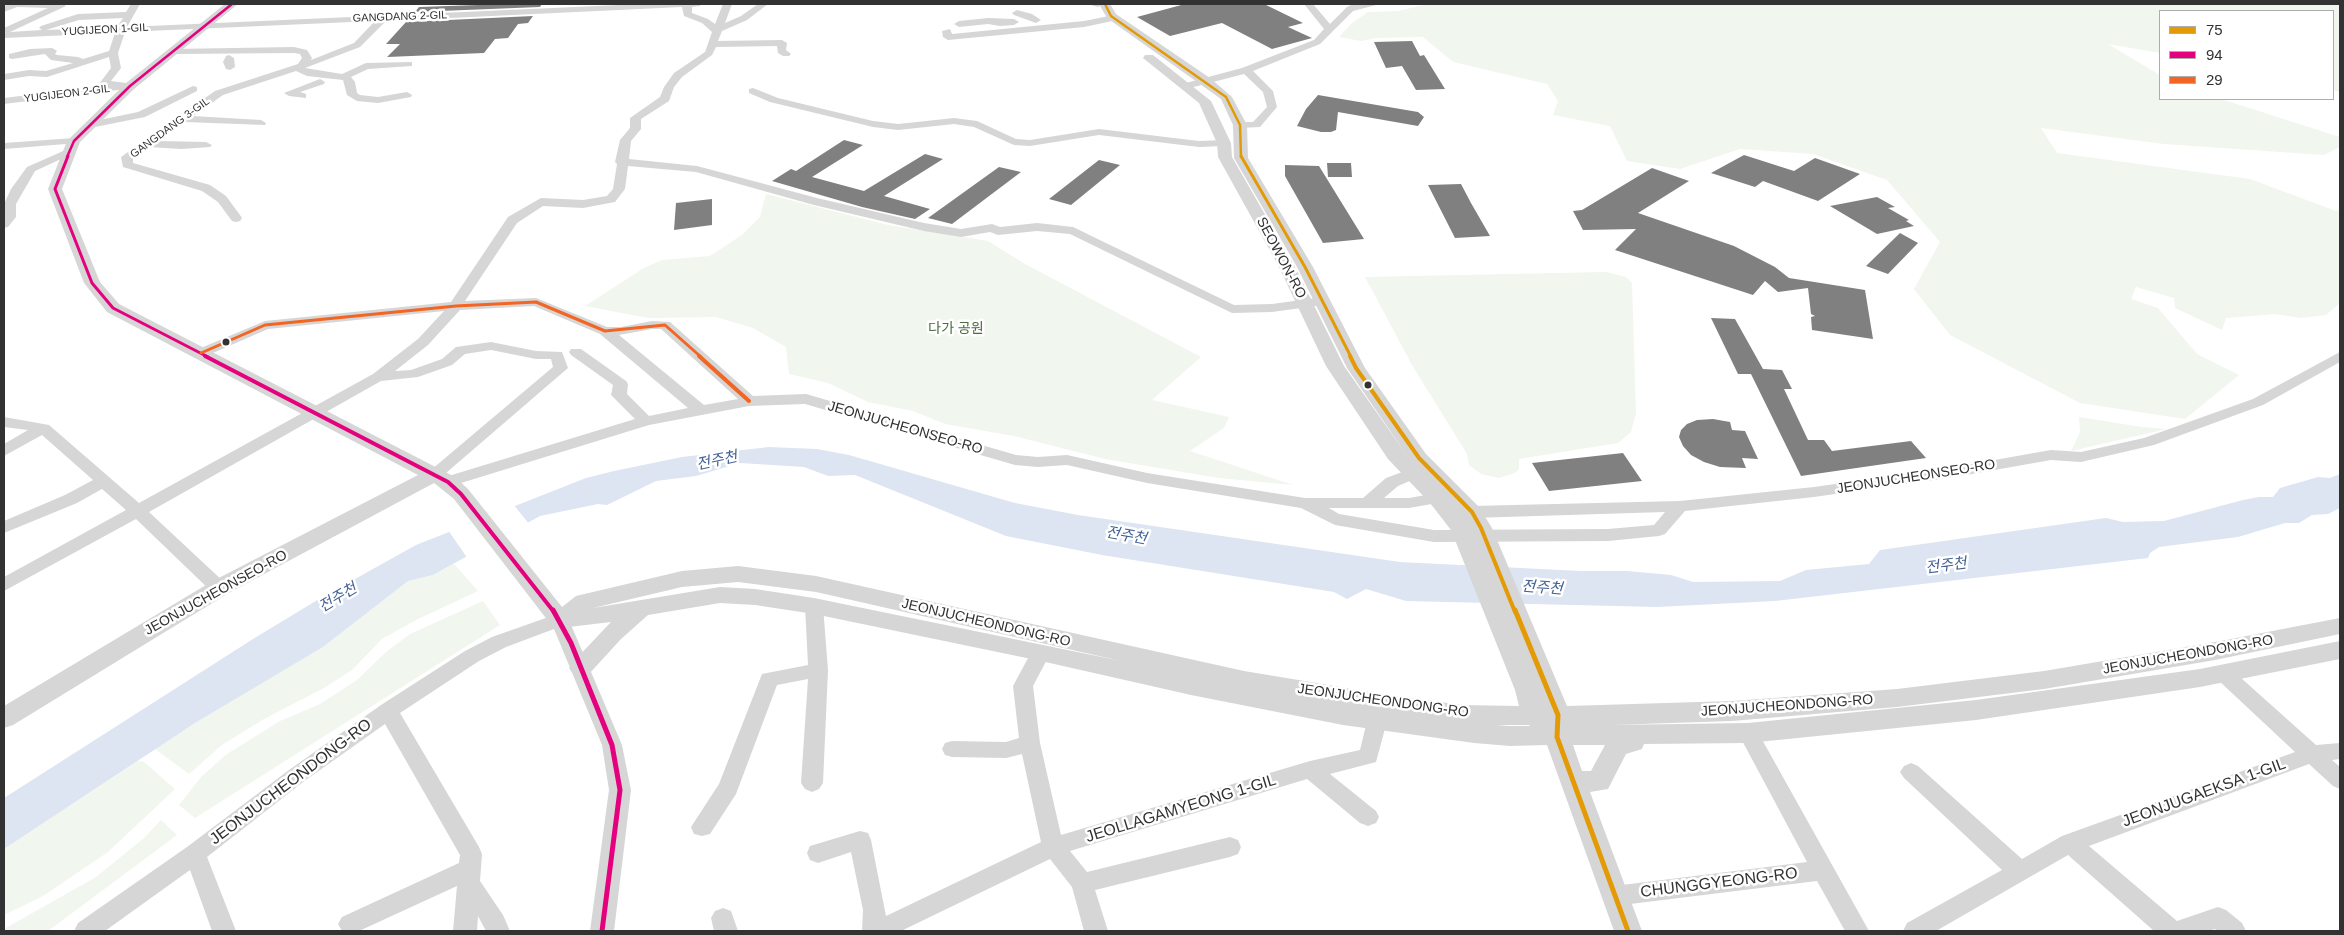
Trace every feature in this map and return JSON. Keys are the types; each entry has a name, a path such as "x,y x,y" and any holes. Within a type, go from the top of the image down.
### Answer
{"street":[{"path":"4,9 16,4 61,6 6,30"},
{"path":"130,86 104,84 116,68 114,53 122,29 135,4"},
{"path":"232,4 130,86 90,125 72,146 55,189 92,282 113,308 316,412 447,484 546,601 560,620 582,668 612,745 620,790 602,931"},
{"path":"643,4 660,5"},
{"path":"687,4 687,14 705,21 716,30"},
{"name":"GANGDANG 2-GIL","path":"206,26 697,4"},
{"path":"4,585 378,377 422,342 456,306 512,220 541,202 582,204 610,199 619,189 626,140 636,129 634,118 665,99 669,87 678,75 709,53 727,4"},
{"path":"716,30 744,18 764,4"},
{"path":"1091,4 1098,4"},
{"name":"SEOWON-RO","path":"1091,4 1110,31 1205,101 1224,143 1225,157 1305,304 1335,366 1395,455 1436,498 1472,523"},
{"name":"SEOWON-RO","path":"1101,20 1105,4"},
{"path":"1308,4 1330,30"},
{"path":"1186,86 1246,70 1317,42 1350,9 1358,4 1375,4"},
{"path":"1018,13 1036,20"},
{"path":"33,33 78,17 130,14"},
{"path":"4,16 35,18"},
{"name":"GANGDANG 3-GIL","path":"236,218 222,199 206,188 127,165 127,157 219,93 299,69 357,44 383,18"},
{"path":"958,24 988,20 1000,23 1080,18 1101,20"},
{"path":"947,31 948,37 1101,20"},
{"name":"SEOWON-RO","path":"1101,20 1206,80 1226,97 1240,126 1242,158 1323,302 1356,368 1419,458 1472,523"},
{"name":"YUGIJEON 1-GIL","path":"6,30 33,33 206,26"},
{"path":"712,44 782,43 781,50 786,54"},
{"path":"171,54 294,50 304,52 307,58 299,69 307,73 343,77 350,82 349,87 352,95 357,98 378,100 407,95"},
{"path":"12,56 30,52 52,51 50,54 54,58 85,61"},
{"path":"4,77 29,73 47,74 114,53"},
{"path":"171,54 230,63 248,58 257,60"},
{"path":"343,77 366,66 408,64"},
{"path":"1240,126 1256,125 1272,107 1268,91 1246,70"},
{"path":"286,72 323,84 289,93 302,96"},
{"name":"YUGIJEON 2-GIL","path":"9,100 130,86"},
{"path":"90,125 141,115 194,89"},
{"path":"752,91 774,100 873,124 898,127 954,120 977,124 1014,142 1030,143 1085,132 1099,132 1199,144 1224,143"},
{"path":"4,94 9,100 4,113"},
{"path":"183,119 261,123"},
{"path":"147,144 206,145"},
{"path":"4,146 72,146"},
{"path":"4,224 10,217 10,204 17,189 31,170 72,146"},
{"path":"622,162 697,169 814,201 952,232 961,233 992,228 998,231 1037,227 1073,231 1232,309 1272,308 1323,302"},
{"path":"201,353 265,325 456,306 536,302 605,331 700,410"},
{"path":"605,331 621,332 652,325 665,325 749,401"},
{"path":"378,377 413,374 447,362 461,350 491,346 536,355 557,355 561,368 447,484"},
{"path":"576,352 621,384 619,395 646,421"},
{"name":"JEONJUCHEONSEO-RO","path":"1472,523 1680,506 1814,492 1955,472 2051,455 2081,457 2148,442 2258,402 2340,356"},
{"name":"JEONJUCHEONSEO-RO","path":"4,718 219,588 447,484 646,421 749,401 806,399 1014,460 1038,462 1067,460 1147,478 1305,503 1369,501 1409,503 1436,498"},
{"path":"4,422 43,428 138,511 219,588"},
{"path":"4,451 43,428"},
{"path":"1369,501 1392,482 1413,473"},
{"path":"4,527 71,499 104,481"},
{"path":"1305,503 1335,519 1434,536 1521,537 1608,535 1659,530 1680,506"},
{"path":"1472,523 1573,782 1628,931"},
{"name":"JEONJUCHEONDONG-RO","path":"560,620 584,602 682,579 738,574 816,584 1244,680 1395,706 1630,734 1748,733 1976,710 2224,674 2340,650"},
{"name":"JEONJUCHEONDONG-RO","path":"86,931 195,854 296,776 388,711 472,656 500,642 560,620 720,595 755,597 814,606 1041,652 1191,686 1377,720 1474,734 1550,723 1897,698 2044,680 2215,651 2340,626"},
{"path":"812,783 818,670 814,606"},
{"path":"582,668 613,633 643,607"},
{"name":"JEONJUCHEONDONG-RO","path":"1041,652 1023,686 1030,743 1039,792 1053,847"},
{"path":"702,827 728,788 770,679 818,670"},
{"path":"2224,674 2340,780"},
{"name":"JEONJUCHEONDONG-RO","path":"388,711 471,854 469,877"},
{"name":"JEOLLAGAMYEONG 1-GIL","path":"878,931 1053,847 1310,770 1370,756 1377,720"},
{"path":"1748,733 1857,931"},
{"path":"1573,782 1599,780 1617,746 1632,742 1630,734"},
{"path":"952,749 1006,750 1030,743"},
{"name":"JEONJUGAEKSA 1-GIL","path":"1915,931 2070,843 2312,754 2340,750"},
{"path":"1310,770 1368,817"},
{"path":"1912,772 2020,871"},
{"path":"818,852 860,840 875,910 874,931"},
{"path":"2070,843 2170,931"},
{"path":"1053,847 1082,883 1096,931"},
{"path":"1082,883 1230,847"},
{"path":"195,854 224,931"},
{"name":"CHUNGGYEONG-RO","path":"1614,896 1824,870"},
{"path":"350,924 469,877"},
{"path":"465,931 469,877"},
{"path":"469,877 495,922 498,931"},
{"path":"2180,931 2218,917 2234,931"}],"green space":[{"path":"1428,4 2340,4 2340,92 2334,90 2334,10 2159,10 2159,53 2108,44 2159,74 2159,100 2224,100 2340,137 2340,147 2324,155 2164,144 2041,128 2057,153 2250,179 2336,211 2340,209 2340,303 2326,315 2301,318 2275,314 2226,318 2222,330 2175,308 2174,298 2136,287 2131,299 2158,308 2197,354 2239,375 2185,419 2080,403 1950,335 1914,289 1940,242 1887,180 1813,154 1740,149 1680,169 1627,161 1610,126 1553,115 1558,101 1547,84 1453,62 1423,37 1376,38 1361,41 1339,37 1352,23 1368,12 1398,11"},
{"name":"다가 공원","path":"766,194 888,225 988,241 1025,264 1201,357 1152,400 1229,417 1224,428 1190,451 1293,485 1219,478 1105,459 1014,436 945,424 913,411 868,402 828,383 789,374 786,347 753,328 716,317 648,318 585,306 644,268 662,260 710,256 742,235 760,217"},
{"path":"1606,272 1626,277 1632,283 1636,413 1631,432 1618,443 1519,459 1519,469 1515,473 1499,478 1481,474 1469,465 1467,454 1412,365 1365,277"},
{"path":"2079,417 2167,429 2071,451 2080,432"},
{"path":"454,564 478,591 416,620 382,639 352,670 324,688 264,719 222,745 189,774 155,749 323,647 408,581 433,575"},
{"path":"483,601 500,625 195,818 179,805 201,777 227,754 280,721 320,704 357,680 386,652 410,634"},
{"path":"138,761 144,762 175,789 108,852 43,896 4,915 4,849"},
{"path":"161,820 177,835 48,931 4,931 4,929 96,877 144,838"}],"water":[{"name":"전주천","path":"769,447 817,449 849,455 1015,503 1078,515 1400,562 1581,571 1627,571 1671,575 1693,582 1780,581 1806,570 1869,564 1880,550 2106,518 2123,522 2164,521 2243,500 2273,497 2280,488 2318,477 2330,478 2340,474 2340,508 2328,514 2312,515 2299,523 2285,523 2238,537 2159,547 2150,553 2148,558 1775,601 1657,607 1406,601 1366,589 1347,599 1334,592 1102,555 1006,536 855,475 828,476 804,467 740,463 696,476 656,481 607,505 598,504 540,516 433,575 408,581 323,647 195,723 4,849 4,798 253,639 319,599 416,545 586,478 682,457"}],"pier":[{"path":"513,504 530,525 468,559 448,530"}],"building":[{"path":"542,4 540,7 415,12 419,7"},
{"path":"1185,4 1264,4 1303,23 1288,27 1312,38 1272,49 1222,23 1170,36 1137,17"},
{"path":"533,16 528,23 518,24 508,38 495,39 484,53 387,57 400,44 386,44 406,22"},
{"path":"1412,41 1420,56 1424,55 1445,89 1416,90 1402,66 1386,68 1374,42"},
{"path":"1318,95 1418,112 1424,117 1418,126 1338,112 1336,130 1331,132 1321,132 1297,126 1306,109"},
{"path":"844,140 863,145 812,177 864,191 925,154 943,159 884,196 930,209 915,219 862,207 772,181 791,169 796,171"},
{"path":"1744,155 1794,171 1815,158 1860,174 1818,201 1763,181 1755,187 1711,173"},
{"path":"1099,160 1120,165 1071,205 1049,199"},
{"path":"1327,163 1351,163 1352,177 1328,177"},
{"path":"1285,165 1319,166 1364,239 1323,243 1285,176"},
{"path":"999,167 1021,172 952,224 928,218"},
{"path":"1652,168 1689,181 1638,213 1734,246 1775,267 1789,278 1865,290 1873,339 1812,330 1811,317 1815,316 1811,314 1808,288 1778,292 1765,281 1753,295 1615,250 1636,229 1583,230 1573,211 1582,210"},
{"path":"1461,184 1490,236 1455,238 1428,185"},
{"path":"1877,197 1895,207 1888,208 1909,220 1906,221 1914,226 1877,234 1830,206"},
{"path":"712,199 712,225 674,230 676,203"},
{"path":"1900,233 1918,243 1888,274 1866,266"},
{"path":"1711,318 1735,319 1763,369 1782,370 1792,389 1784,389 1808,440 1824,440 1832,451 1911,441 1926,458 1801,476 1751,374 1738,374"},
{"path":"1713,419 1730,422 1732,430 1745,431 1758,459 1742,458 1746,468 1720,467 1691,455 1683,446 1679,437 1681,430 1687,424 1697,420"},
{"path":"1623,453 1642,481 1549,491 1532,463"}],"transit line":[{"name":"94","path":"232,4 130,86 74,141 55,189 69,229 92,283 113,308 448,482 461,494 551,606 571,643 612,745 620,790 602,931"},
{"name":"75","path":"1105,4 1111,16 1206,81 1226,97 1240,125 1241,158 1305,267 1356,368 1419,458 1472,512 1481,528 1558,715 1557,737 1628,931"},
{"name":"29","path":"201,353 265,325 456,306 536,302 605,331 621,331 652,325 665,325 749,401"}]}
